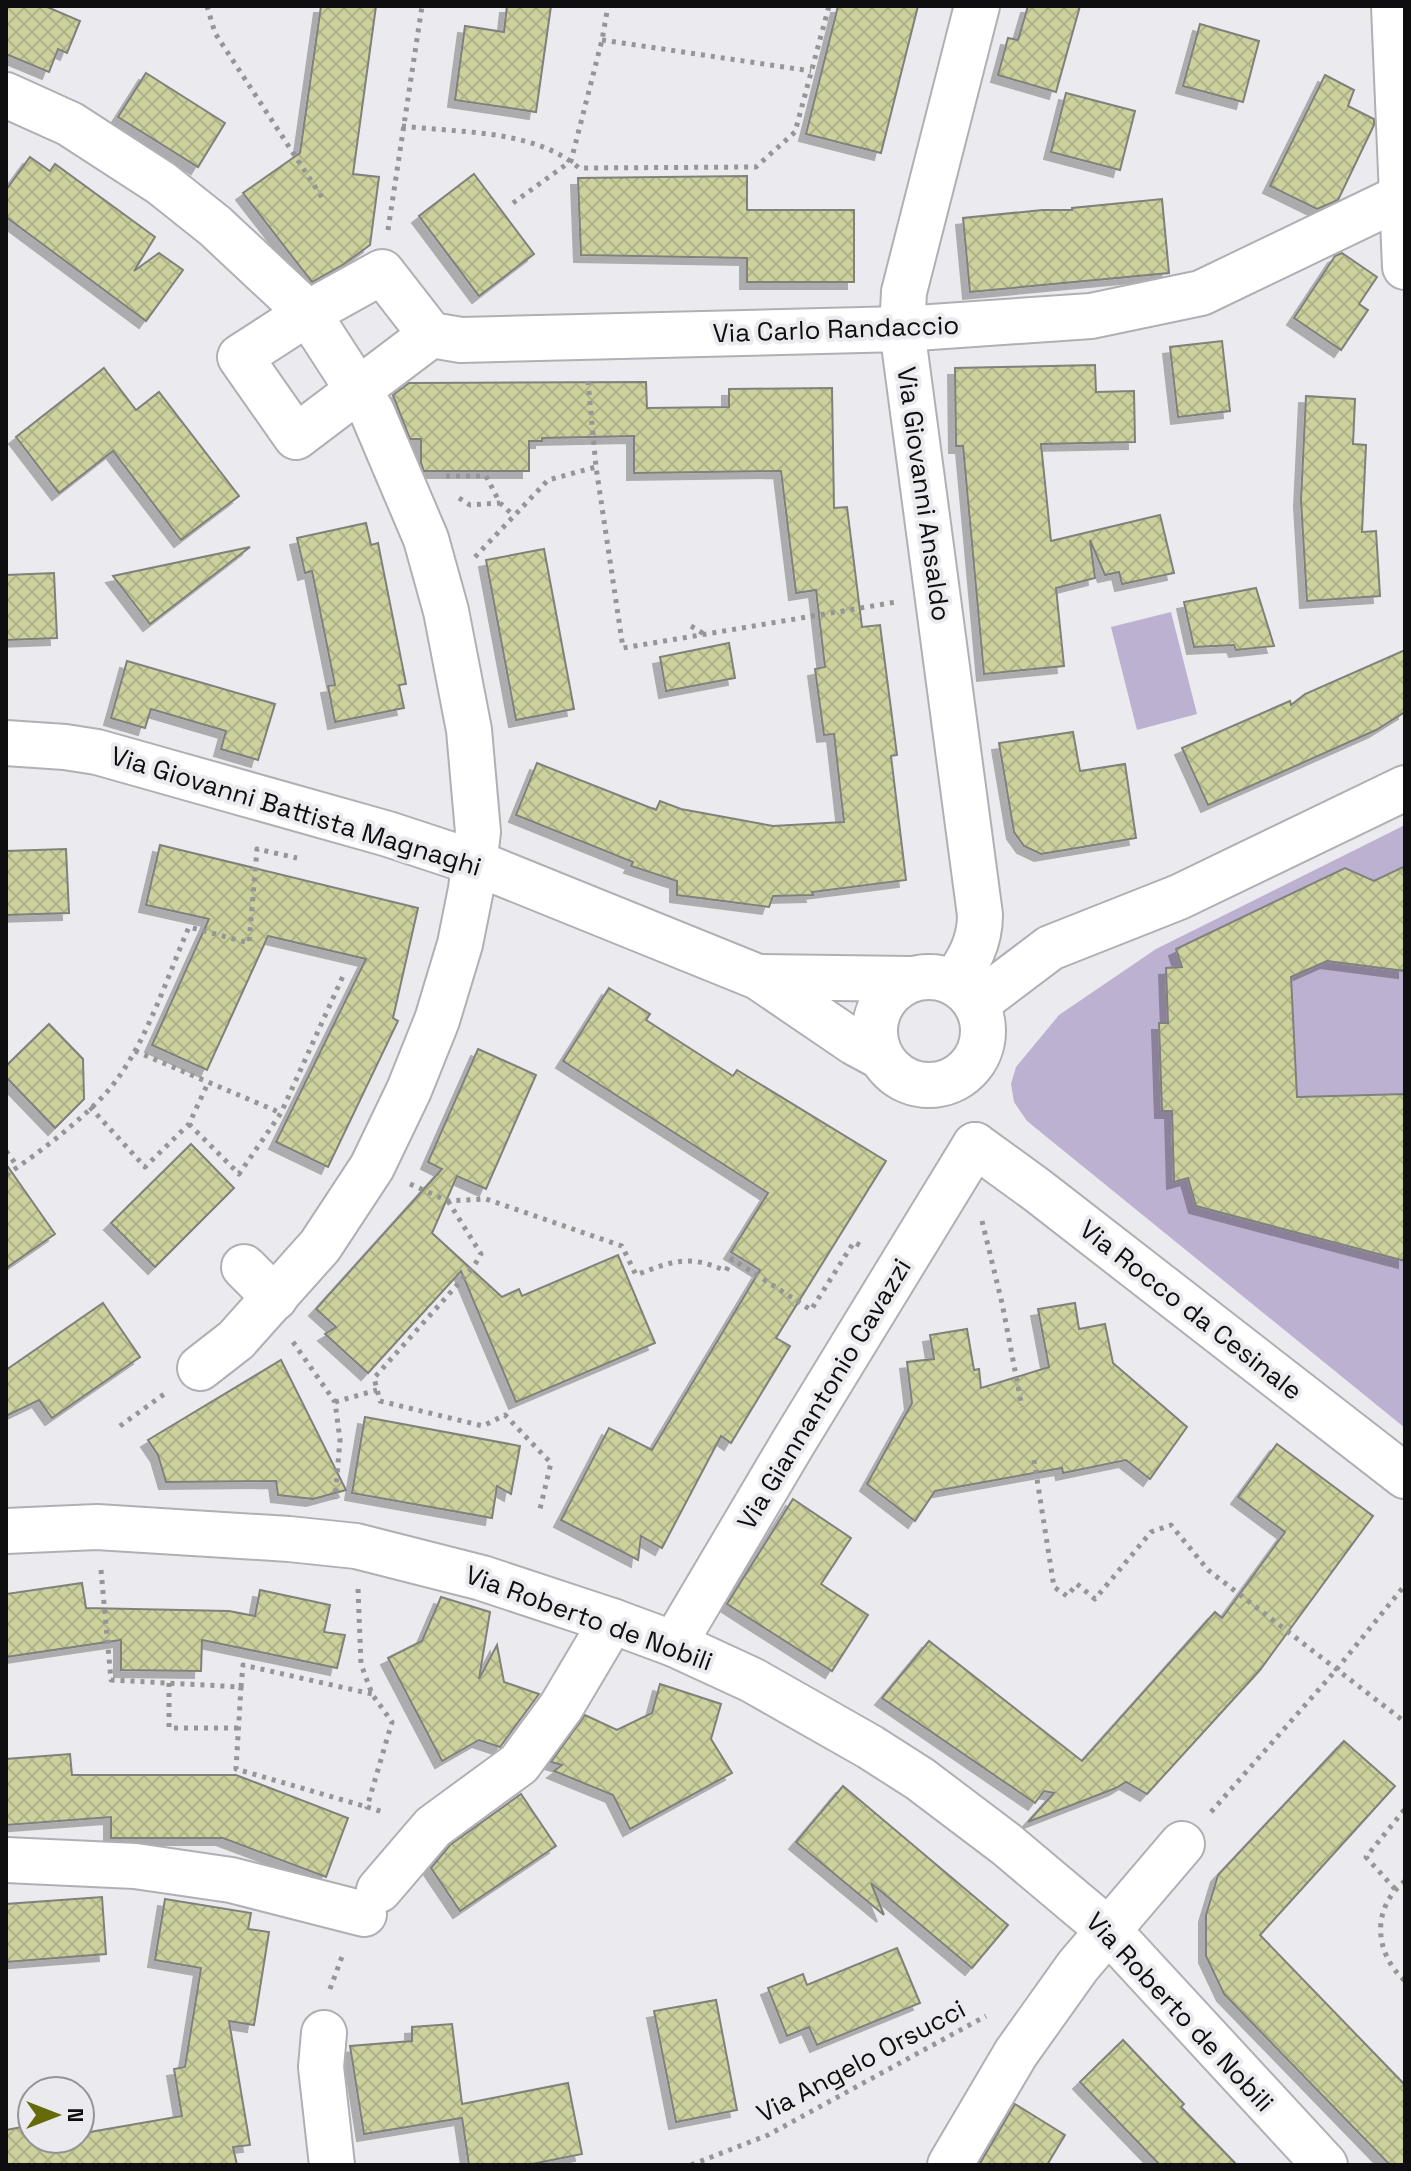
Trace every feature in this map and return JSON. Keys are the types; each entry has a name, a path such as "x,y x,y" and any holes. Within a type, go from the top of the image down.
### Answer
{"street":[{"name":"Via Giovanni Ansaldo","path":"965,993 980,928 980,915 902,329 904,292 977,6"},
{"path":"1394,6 1405,267"},
{"path":"6,95 70,124 161,183 215,226 308,313 359,388 401,476 426,539 446,611 469,730 478,832 476,863 460,944 437,1020 409,1090 372,1167 320,1246 282,1317 236,1340 200,1368"},
{"name":"Via Carlo Randaccio","path":"431,335 461,340 902,329 1091,316 1201,293 1403,196"},
{"path":"382,272 431,335 296,437 240,357 308,313 382,272"},
{"name":"Via Giovanni Battista Magnaghi","path":"6,743 97,752 388,834 476,863 758,977 855,1043 881,1057"},
{"path":"965,993 1050,948 1179,897 1405,788"},
{"name":"Via Giovanni Battista Magnaghi","path":"758,977 910,979"},
{"path":"939,977 965,993 982,1021 981,1047 967,1069 953,1079 931,1085 916,1084 895,1073 881,1057 875,1040 877,1014 891,991 910,979 939,977"},
{"path":"953,1079 975,1145"},
{"name":"Via Giannantonio Cavazzi","path":"674,1644 975,1145"},
{"name":"Via Rocco da Cesinale","path":"975,1145 1405,1476"},
{"path":"244,1267 282,1317"},
{"name":"Via Roberto de Nobili","path":"6,1531 97,1527 344,1545 482,1578 612,1621 674,1644 765,1687 920,1779 1006,1844 1107,1929 1325,2165"},
{"path":"6,1860 135,1866 371,1902 433,1827 519,1764 561,1707 612,1621"},
{"path":"950,2165 1016,2053 1107,1929 1182,1844"},
{"path":"324,2033 321,2067 330,2153"}],"path":[{"path":"207,6 215,33 325,202"},
{"path":"390,211 422,6"},
{"path":"513,203 571,161 608,6"},
{"path":"402,126 530,141 579,168 756,167 795,132 829,6"},
{"path":"602,40 811,71"},
{"path":"588,336 588,386 596,467 623,648 938,594"},
{"path":"473,559 548,480 596,467"},
{"path":"434,476 486,476 500,503 513,515"},
{"path":"449,492 470,505 500,503"},
{"path":"691,626 705,635"},
{"path":"6,1175 90,1107 117,1080 135,1051 189,927 249,943 257,849 301,859"},
{"path":"189,1124 239,1174 281,1113 343,976"},
{"path":"135,1051 281,1113"},
{"path":"90,1107 145,1167 189,1124 208,1083"},
{"path":"6,1151 18,1167"},
{"path":"372,1167 448,1201 486,1199 622,1246 636,1275 670,1262 691,1259 726,1271 732,1259 811,1310 854,1242 899,1270"},
{"path":"448,1201 481,1254 474,1266 374,1378 380,1401 483,1426 505,1415 551,1463 540,1509"},
{"path":"985,1235 1022,1407"},
{"path":"282,1317 335,1402 340,1440 344,1545 361,1664 372,1694 392,1722 367,1807"},
{"path":"335,1402 377,1390"},
{"path":"120,1426 153,1402"},
{"path":"1034,1460 1054,1587 1067,1596 1077,1584 1095,1599 1151,1532 1171,1525 1208,1570 1405,1722"},
{"path":"97,1527 111,1680 241,1687"},
{"path":"1182,1844 1336,1670 1405,1585"},
{"path":"372,1694 243,1665 236,1769 433,1827"},
{"path":"169,1683 169,1728 239,1728"},
{"path":"1395,1889 1366,1857 1405,1809"},
{"path":"1405,1881 1395,1889 1384,1906 1379,1926 1381,1946 1389,1965 1405,1981"},
{"path":"324,2033 334,1975 371,1902"},
{"name":"Via Angelo Orsucci","path":"691,2165 768,2135 990,2015"}],"shaded area":[{"path":"1171,612 1197,714 1137,730 1111,627"},
{"path":"1405,825 1405,866 1374,881 1345,868 1177,949 1182,967 1167,968 1168,1023 1159,1024 1162,1111 1172,1111 1175,1181 1188,1178 1196,1206 1405,1261 1405,1428 1027,1121 1014,1102 1011,1084 1016,1067 1059,1015 1156,949"},
{"path":"1327,961 1405,971 1405,1097 1258,1137 1246,996"}],"building":[{"path":"6,6 45,6 80,21 67,53 58,49 49,72 6,54"},
{"path":"321,6 376,6 353,174 379,177 370,245 312,282 243,193 300,153"},
{"path":"507,6 551,6 536,112 455,100 465,26 504,32"},
{"path":"838,6 918,6 881,153 806,134"},
{"path":"1028,6 1080,6 1056,92 998,75 1008,38 1018,40"},
{"path":"1200,24 1259,41 1243,102 1183,86"},
{"path":"146,73 225,123 198,167 118,117"},
{"path":"1325,75 1354,90 1348,106 1374,119 1374,125 1338,200 1317,209 1270,186"},
{"path":"1066,93 1135,111 1120,170 1051,152"},
{"path":"30,157 50,171 55,164 155,237 134,271 159,253 183,270 146,321 6,217 6,190"},
{"path":"474,174 534,254 479,296 419,216"},
{"path":"747,176 747,210 854,210 854,282 747,282 747,258 581,255 578,178"},
{"path":"1162,199 1169,273 970,292 963,218"},
{"path":"1342,253 1377,277 1359,304 1368,310 1341,350 1294,318 1335,256"},
{"path":"1222,341 1230,411 1178,417 1170,347"},
{"path":"1095,365 1096,392 1134,391 1135,442 1041,444 1051,541 1160,515 1174,573 1122,584 1119,572 1105,575 1090,540 1095,578 1056,588 1064,666 984,674 963,446 956,446 955,368"},
{"path":"104,368 136,410 159,392 239,496 181,540 113,451 59,493 16,437"},
{"path":"646,382 647,408 729,407 729,389 832,388 834,508 847,507 862,627 880,625 897,755 891,756 906,880 812,892 813,895 773,896 769,907 677,895 677,881 631,866 633,862 516,815 537,763 656,810 660,801 681,809 773,826 844,822 834,734 824,735 815,669 825,667 816,590 796,593 781,471 634,473 634,436 529,441 529,471 424,471 421,439 410,439 393,395 409,383"},
{"path":"1306,396 1355,399 1353,444 1366,445 1362,532 1376,531 1380,596 1307,601 1301,500"},
{"path":"366,523 371,545 378,543 406,684 399,685 404,708 335,722 328,686 335,685 312,571 305,573 297,538"},
{"path":"250,547 150,624 113,576"},
{"path":"544,549 574,709 516,720 486,560"},
{"path":"54,573 57,638 6,640 6,575"},
{"path":"1256,588 1274,646 1236,650 1234,645 1194,647 1184,602"},
{"path":"729,643 735,678 666,691 660,657"},
{"path":"1405,650 1405,712 1376,730 1208,805 1182,748 1290,701 1291,705 1305,694"},
{"path":"127,661 275,704 258,760 221,749 226,731 151,709 145,728 111,718"},
{"path":"1073,732 1080,771 1125,764 1136,838 1041,854 1024,846 1014,832 999,743"},
{"path":"160,845 418,908 393,1018 398,1021 328,1167 276,1142 366,959 268,936 207,1070 152,1045 209,919 146,905"},
{"path":"66,849 69,913 6,915 6,851"},
{"path":"1405,866 1405,971 1327,961 1291,977 1297,1097 1405,1094 1405,1261 1196,1206 1188,1178 1174,1182 1172,1111 1162,1111 1159,1023 1168,1023 1166,968 1182,967 1176,949 1345,868 1374,881"},
{"path":"609,988 650,1014 646,1020 733,1076 737,1070 886,1161 776,1338 790,1346 731,1443 721,1436 662,1548 641,1536 638,1560 561,1520 609,1428 652,1450 760,1270 731,1252 768,1193 563,1061"},
{"path":"49,1024 83,1059 84,1099 55,1128 6,1077 6,1066"},
{"path":"478,1049 536,1075 486,1189 457,1176 432,1233 502,1297 519,1289 522,1296 618,1255 655,1343 516,1402 461,1271 368,1373 325,1334 336,1327 316,1309 442,1169 428,1162"},
{"path":"191,1144 234,1188 155,1267 111,1223"},
{"path":"6,1164 55,1234 6,1268"},
{"path":"103,1303 140,1357 52,1418 39,1400 6,1416 6,1370"},
{"path":"1075,1303 1079,1329 1105,1324 1113,1363 1187,1427 1150,1479 1126,1460 1063,1473 1062,1468 935,1491 915,1521 867,1484 912,1403 907,1362 934,1359 930,1335 967,1329 974,1370 979,1369 981,1388 1049,1367 1038,1309"},
{"path":"281,1360 346,1490 313,1499 278,1495 276,1481 166,1482 158,1455 148,1440"},
{"path":"365,1417 520,1446 511,1494 497,1486 492,1518 352,1493"},
{"path":"1277,1444 1373,1516 1260,1670 1147,1794 1126,1782 1028,1822 1054,1793 1044,1791 1035,1803 882,1698 929,1641 1082,1761 1215,1612 1222,1618 1285,1532 1238,1497"},
{"path":"793,1499 851,1538 821,1584 868,1615 832,1671 727,1604"},
{"path":"82,1583 86,1608 229,1611 255,1616 260,1590 330,1605 324,1632 345,1635 337,1668 202,1640 201,1671 121,1670 121,1640 6,1657 6,1594"},
{"path":"441,1597 490,1612 479,1679 497,1645 504,1682 539,1694 500,1747 479,1740 442,1761 388,1658 422,1641"},
{"path":"660,1684 721,1704 711,1739 732,1773 630,1829 613,1795 554,1771 562,1765 551,1762 585,1715 617,1730 652,1713"},
{"path":"1344,1741 1395,1786 1260,1935 1405,2085 1405,2165 1390,2165 1224,1994 1206,1956 1206,1915 1218,1875"},
{"path":"70,1754 72,1775 236,1775 348,1818 326,1877 223,1838 111,1838 111,1817 6,1825 6,1759"},
{"path":"843,1786 1008,1925 972,1968 871,1883 884,1915 796,1842"},
{"path":"521,1794 556,1846 460,1911 431,1868 450,1845"},
{"path":"102,1897 106,1954 6,1962 6,1904"},
{"path":"165,1899 251,1913 248,1929 269,1932 254,2025 229,2021 250,2145 233,2147 237,2165 6,2165 6,2130 16,2128 16,2155 96,2155 96,2131 182,2116 174,2069 185,2067 201,1968 155,1960"},
{"path":"897,1948 920,2003 817,2045 809,2027 787,2036 768,1988 803,1974 807,1985"},
{"path":"716,2000 737,2110 676,2122 654,2011"},
{"path":"452,2024 462,2104 568,2083 582,2154 527,2165 469,2165 462,2118 364,2134 350,2046 412,2041 412,2027"},
{"path":"1123,2040 1237,2165 1160,2165 1080,2082"},
{"path":"1015,2104 1065,2135 1047,2165 979,2165"}]}
